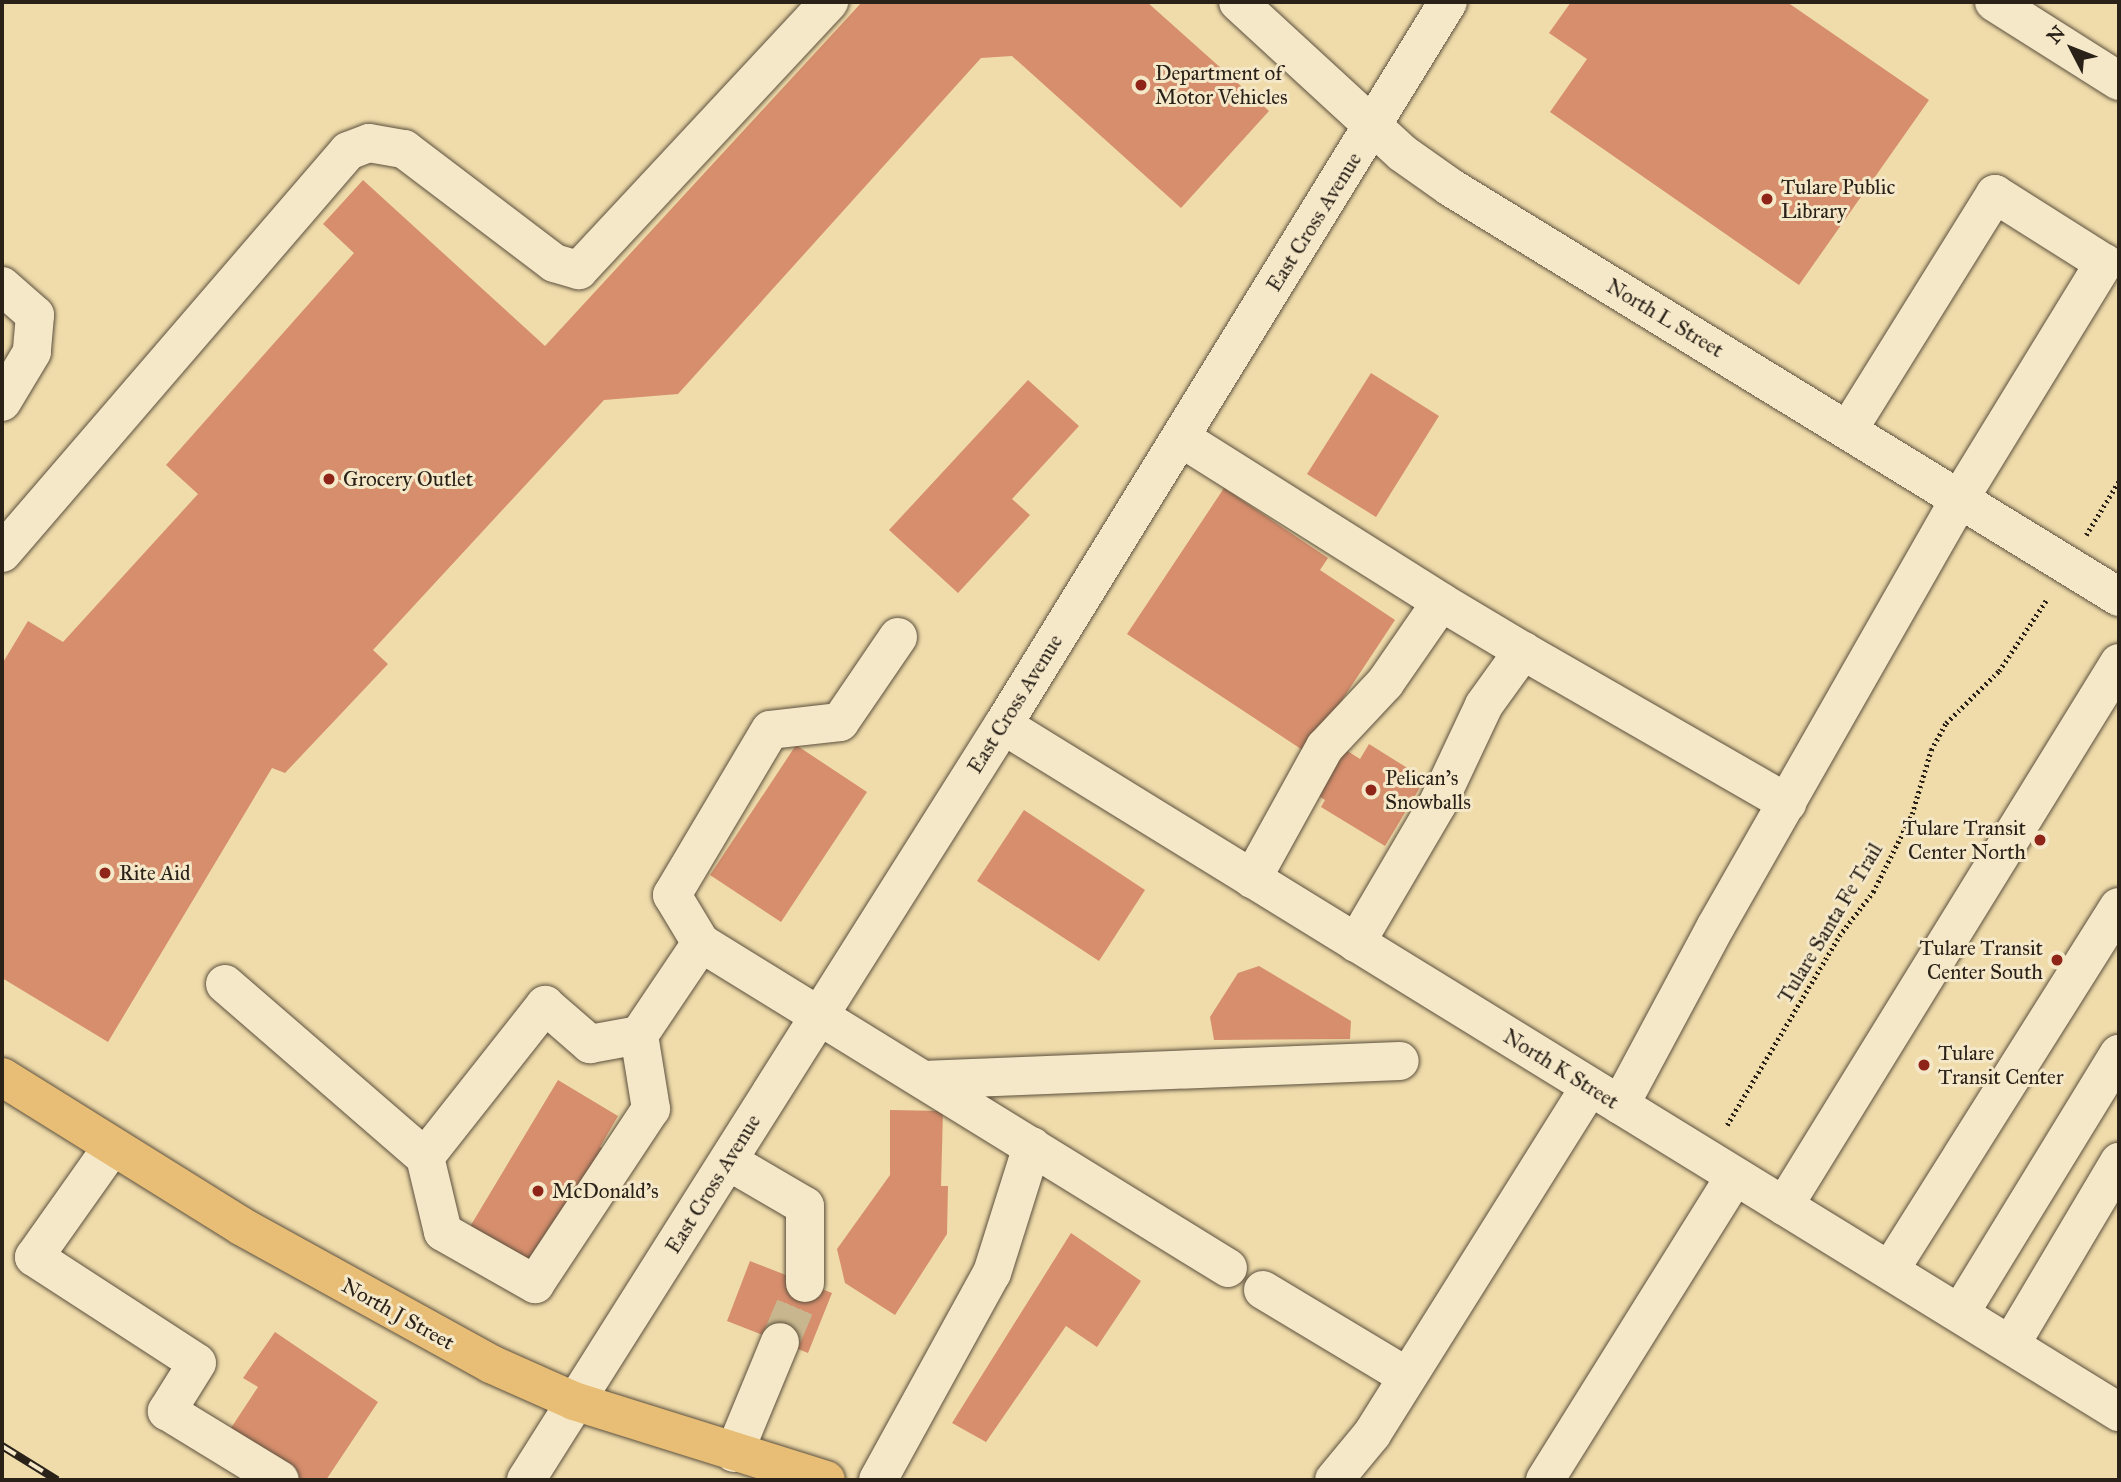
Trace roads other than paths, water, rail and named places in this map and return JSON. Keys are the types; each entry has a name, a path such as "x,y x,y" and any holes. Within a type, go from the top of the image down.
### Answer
{"main road":[{"name":"North J Street","path":"2,1077 112,1147 405,1320 573,1401 826,1480"}],"street":[{"path":"2,553 348,151 369,143 404,149 554,263 579,270 830,2"},
{"name":"North L Street","path":"1238,2 1373,126 1450,187 2119,596"},
{"name":"East Cross Avenue","path":"526,1480 573,1401 1003,725 1448,2"},
{"path":"1994,2 2119,81"},
{"path":"1334,1480 1372,1434 1406,1376 1605,1096 1787,803 1959,498 2112,250 1994,194 1848,430"},
{"path":"2,286 35,315 32,352 2,402"},
{"path":"1181,438 1441,602 1787,803"},
{"path":"1252,879 1325,747 1385,683 1441,602"},
{"path":"898,638 840,722 770,730 672,895 701,943 1228,1268"},
{"path":"1356,943 1437,805 1484,705 1523,651"},
{"path":"1784,1206 2119,663"},
{"name":"North K Street","path":"1003,725 2119,1412"},
{"path":"1890,1270 2119,907"},
{"path":"225,984 425,1157 443,1232 535,1284 651,1109 639,1035 701,943"},
{"path":"425,1157 545,1004 590,1044 639,1035"},
{"path":"1960,1312 2119,1054"},
{"path":"924,1080 1400,1061"},
{"path":"878,1480 992,1273 1032,1146"},
{"path":"112,1147 34,1257 197,1363 167,1411 279,1480"},
{"path":"727,1161 805,1206 805,1283"},
{"path":"2011,1344 2119,1162"},
{"path":"1545,1480 1720,1167"},
{"path":"1263,1290 1406,1376"},
{"path":"734,1452 780,1342"}],"tunnel":[{"path":"780,1342 805,1283"}],"railway":[{"path":"2,1446 57,1480"}],"place":[{"name":"Department of Motor Vehicles","path":"1141,85"},
{"name":"Tulare Public Library","path":"1767,199"},
{"name":"Grocery Outlet","path":"329,479"},
{"name":"Pelican's Snowballs","path":"1371,790"},
{"name":"Tulare Transit Center North","path":"2040,840"},
{"name":"Rite Aid","path":"105,873"},
{"name":"Tulare Transit Center South","path":"2057,960"},
{"name":"Tulare Transit Center","path":"1924,1065"},
{"name":"McDonald's","path":"538,1191"}]}
